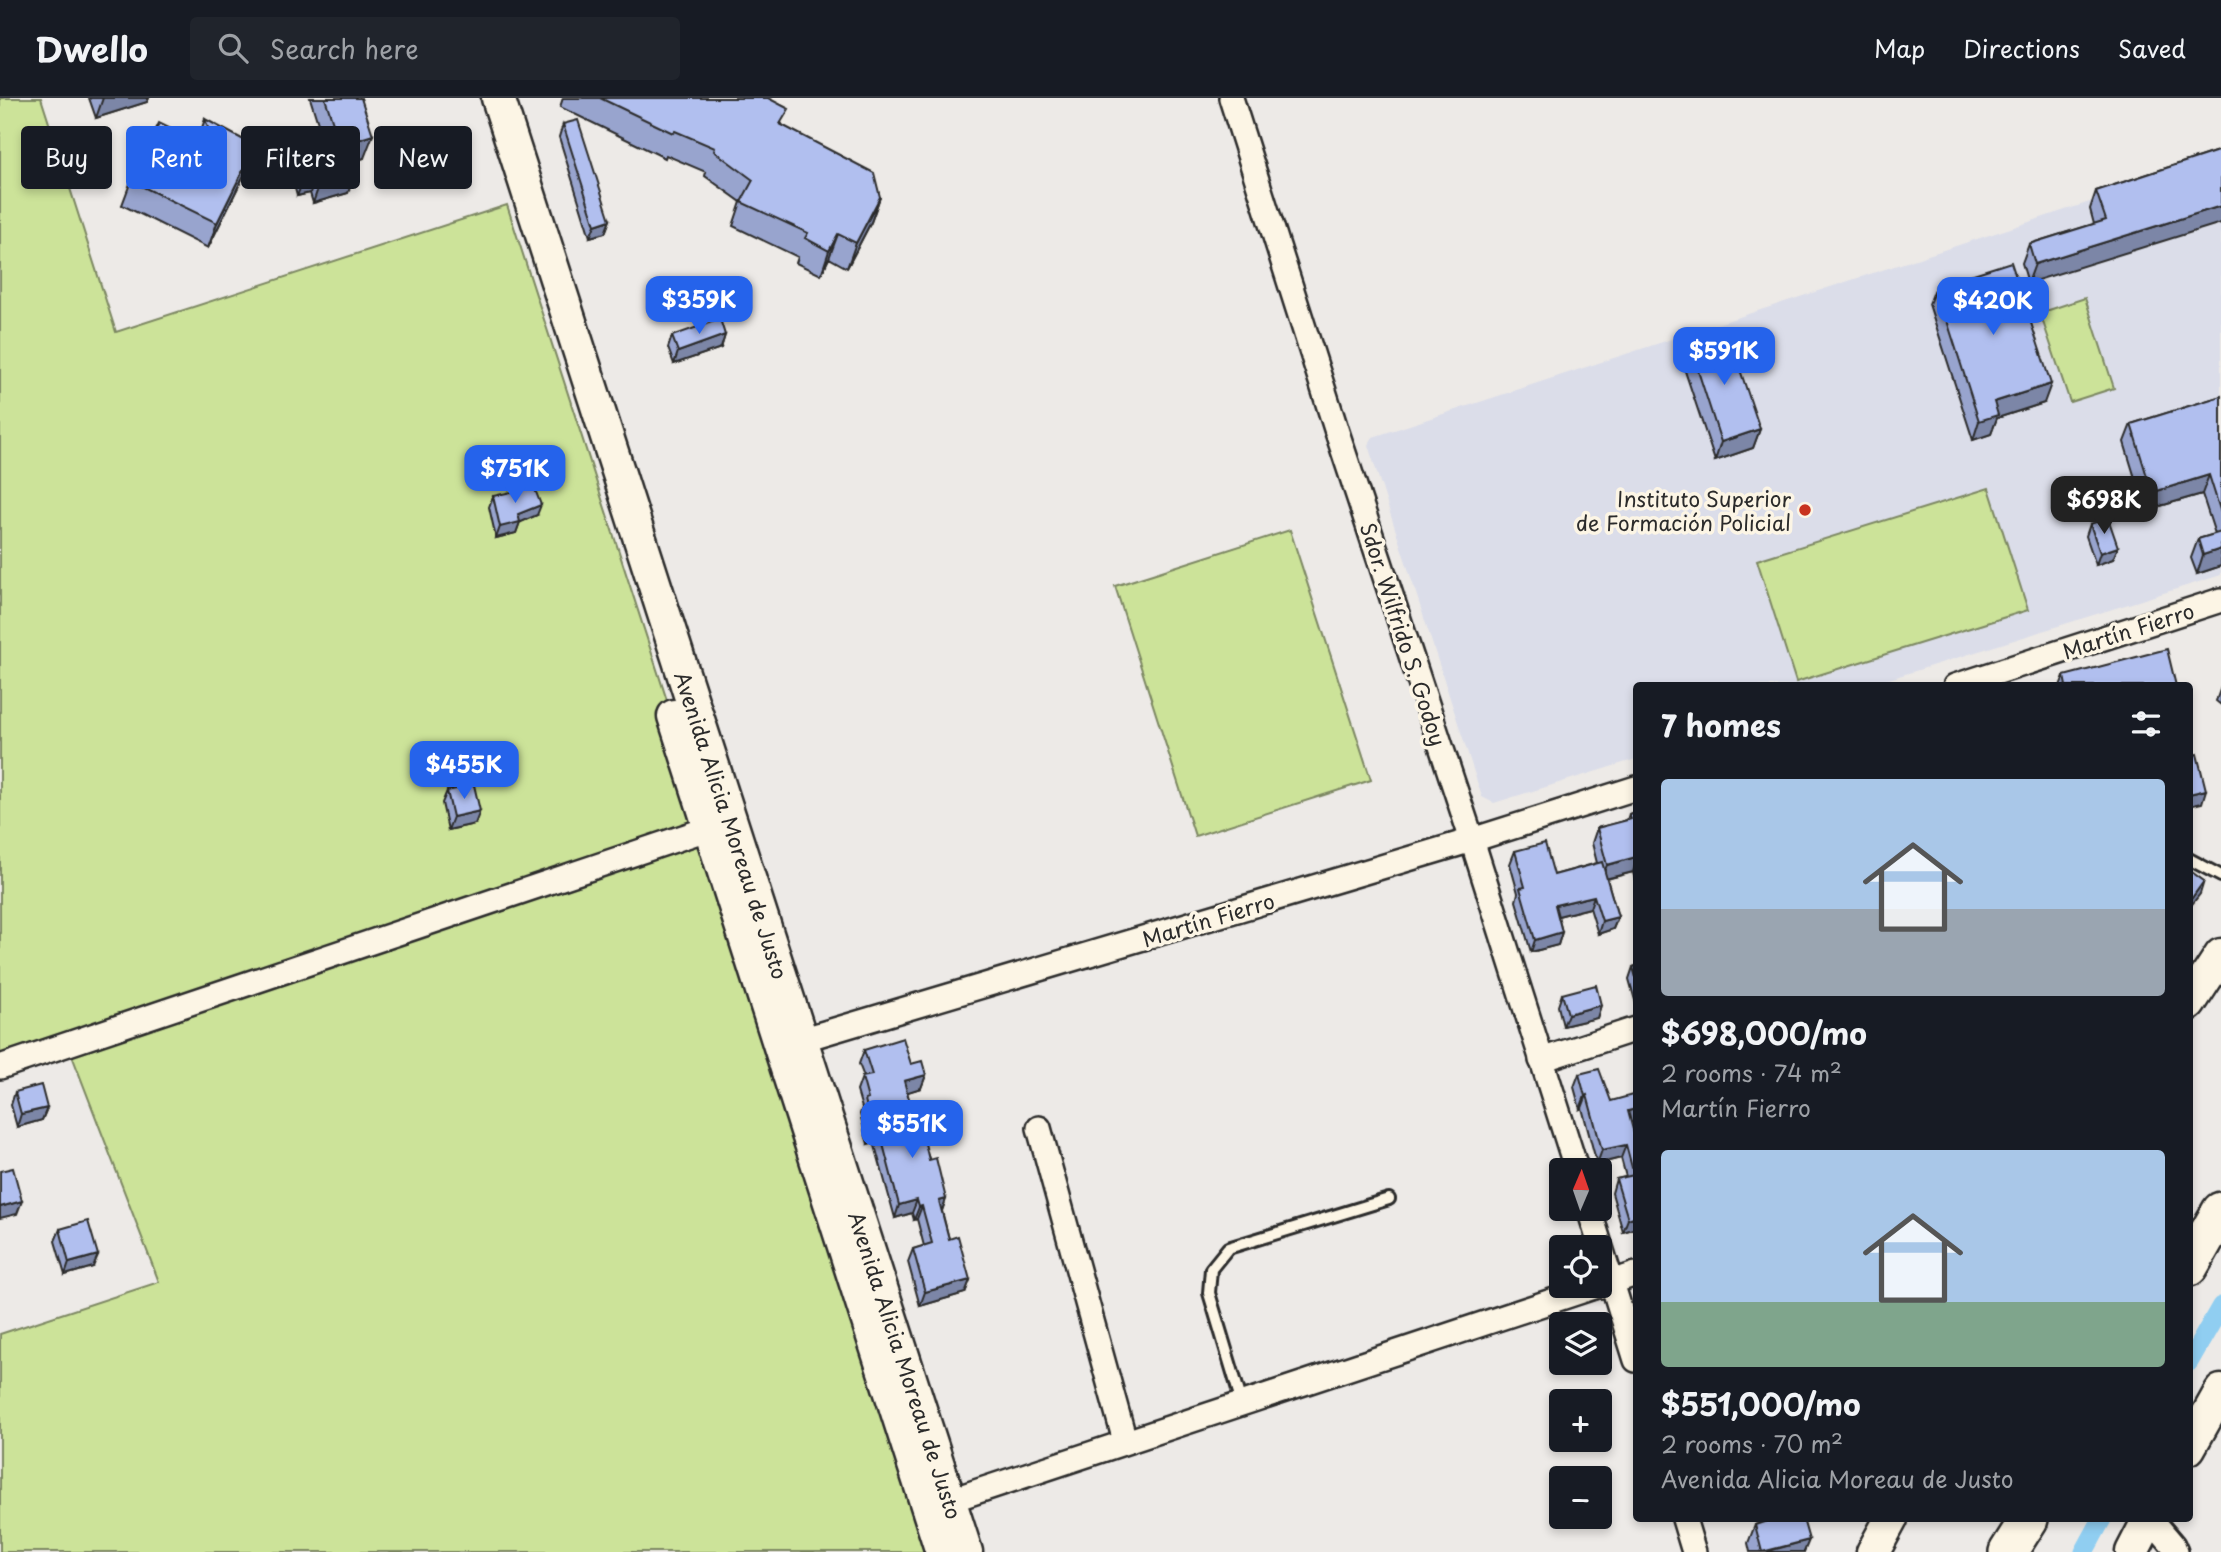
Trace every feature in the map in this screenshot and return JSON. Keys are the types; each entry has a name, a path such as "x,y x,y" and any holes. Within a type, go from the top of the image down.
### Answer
{"highway":[{"path":"2193,1259 2221,1211"},
{"path":"2008,1552 2027,1522"}],"main road":[{"name":"Avenida Alicia Moreau de Justo","path":"476,98 710,828 791,1045"},
{"name":"Avenida Alicia Moreau de Justo","path":"498,98 791,1045 938,1503 966,1552"},
{"path":"2193,998 2221,955"},
{"path":"2193,1441 2221,1391"},
{"name":"Avenida Alicia Moreau de Justo","path":"938,1503 942,1552"},
{"path":"1873,1552 1889,1522"},
{"path":"2132,1552 2148,1522"}],"street":[{"name":"Sdor. Wilfrido S. Godoy","path":"1231,98 1573,1158"},
{"name":"Martín Fierro","path":"1967,682 2221,600"},
{"name":"Martín Fierro","path":"791,1045 1633,789"},
{"path":"0,1067 710,828"},
{"path":"1541,1060 1633,1030"},
{"path":"1039,1128 1125,1441"},
{"path":"1612,1281 1633,1274"},
{"path":"938,1503 1560,1298"},
{"path":"1609,1298 1633,1353"},
{"path":"1685,1522 1694,1552"},
{"path":"2153,1522 2173,1545 2175,1552"}],"lane":[{"path":"2193,861 2221,876"},
{"path":"1241,1403 1209,1293 1212,1269 1228,1248 1390,1199"}],"shaded area":[{"name":"Instituto Superior de Formación Policial","path":"2221,159 2221,575 1880,682 1633,682 1633,760 1494,803 1482,797 1368,445 1373,437"}],"green space":[{"path":"0,98 41,98 50,126 21,126 21,189 70,189 116,332 507,205 942,1552 0,1552 0,1334 159,1282 66,1040 0,1062"},
{"path":"2085,298 2114,388 2070,402 2040,313"},
{"path":"1989,488 2028,610 1796,682 1757,560"},
{"path":"1290,530 1371,780 1195,836 1115,586"}],"building":[{"path":"325,98 361,98 373,135 360,139 360,126 334,126"},
{"path":"600,98 768,98 789,109 780,124 874,173 880,197 856,243 838,234 829,251 805,238 808,233 741,202 753,180 714,151 715,148 675,131 673,133"},
{"path":"205,119 218,126 207,126"},
{"path":"578,120 610,220 595,225 563,124"},
{"path":"227,131 241,138 241,174 217,223 147,189 227,189"},
{"path":"2221,150 2221,206 2035,264 2029,244 2106,220 2096,191"},
{"path":"2011,262 2051,384 1994,402 1998,415 1979,421 1936,286"},
{"path":"720,319 725,335 678,352 672,336"},
{"path":"1727,331 1760,429 1721,442 1689,343"},
{"path":"2221,396 2221,513 2209,475 2157,491 2154,481 2149,483 2131,424"},
{"path":"534,487 541,505 518,514 520,522 500,527 493,496"},
{"path":"2108,518 2118,547 2100,553 2090,524"},
{"path":"2221,532 2221,549 2203,555 2198,539"},
{"path":"2167,649 2175,682 2065,682 2064,676"},
{"path":"2197,754 2206,790 2193,793 2193,755"},
{"path":"474,785 480,811 453,817 447,791"},
{"path":"1633,812 1633,858 1607,865 1597,828 1631,819 1629,814"},
{"path":"1545,843 1554,875 1602,862 1618,917 1602,921 1594,896 1555,905 1562,932 1535,940 1520,888 1525,887 1515,851"},
{"path":"2193,873 2204,881 2193,896"},
{"path":"1596,985 1601,1005 1568,1014 1562,994"},
{"path":"903,1038 911,1064 922,1061 926,1075 904,1081 929,1160 936,1158 946,1199 939,1201 949,1239 958,1236 970,1280 925,1292 913,1249 932,1243 922,1206 919,1207 917,1200 899,1205 879,1129 873,1130 862,1077 872,1075 864,1050"},
{"path":"1599,1069 1611,1101 1633,1095 1633,1110 1628,1111 1633,1130 1633,1171 1626,1145 1602,1150 1579,1074"},
{"path":"41,1085 47,1108 21,1114 15,1092"},
{"path":"13,1168 22,1201 0,1207 0,1171"},
{"path":"1633,1175 1633,1217 1628,1219 1616,1179"},
{"path":"88,1221 98,1255 69,1263 60,1229"},
{"path":"1764,1522 1804,1522 1809,1540 1762,1552 1755,1525"}],"waterway":[{"path":"2193,1355 2221,1306"},
{"path":"2084,1552 2100,1522"}],"place":[{"name":"Instituto Superior de Formación Policial","path":"1805,510"}]}
